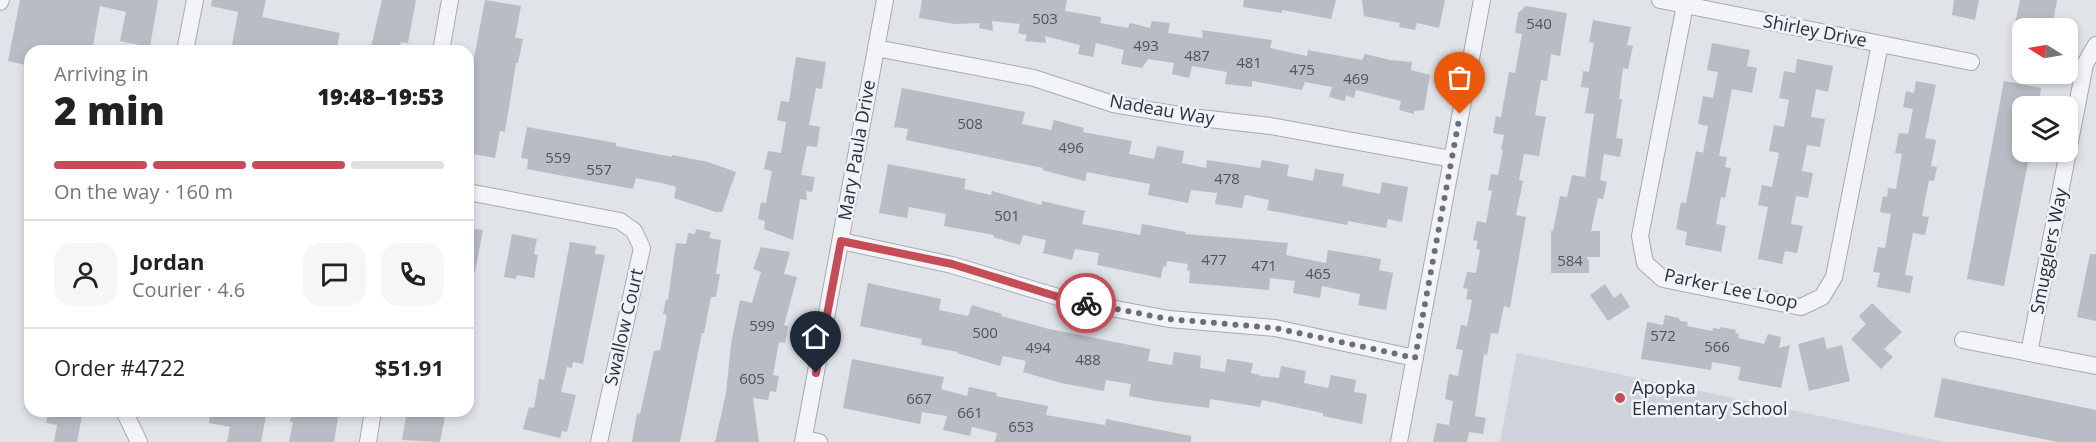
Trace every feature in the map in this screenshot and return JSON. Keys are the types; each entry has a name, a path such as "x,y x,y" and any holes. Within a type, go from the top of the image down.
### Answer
{"street":[{"path":"186,45 195,0"},
{"path":"442,45 450,0"},
{"name":"Mary Paula Drive","path":"809,441 841,241 885,0"},
{"path":"1399,442 1482,0"},
{"name":"Shirley Drive","path":"1660,0 1971,62"},
{"name":"Parker Lee Loop","path":"1684,5 1640,236 1645,263 1662,279 1801,307 1822,297 1834,277 1881,44"},
{"name":"Smugglers Way","path":"2029,353 2085,64 2096,45"},
{"name":"Nadeau Way","path":"876,48 1034,78 1113,104 1191,117 1270,126 1452,159"},
{"name":"Swallow Court","path":"474,193 620,221 634,231 642,248 599,442"},
{"path":"841,241 952,264 1068,300 1168,319 1275,328 1415,358"},
{"path":"1963,340 2096,366"},
{"path":"127,417 139,442"},
{"path":"368,442 372,417"}],"shaded area":[{"name":"Apopka Elementary School","path":"1517,353 1945,442 1500,442"}],"building":[{"path":"20,0 158,0 150,45 120,41 126,12 100,6 93,45 24,45 24,65 8,61"},
{"path":"212,0 266,0 262,17 340,33 337,45 232,45 238,12 211,6"},
{"path":"382,0 416,0 408,43 371,45"},
{"path":"485,0 521,6 515,38 523,39 518,63 516,63 505,132 500,131 495,158 474,154 474,58"},
{"path":"922,0 1067,0 1065,11 1101,17 1100,23 1128,28 1130,23 1150,28 1152,21 1170,23 1168,33 1203,38 1202,30 1272,40 1270,48 1307,56 1308,50 1362,60 1365,54 1412,62 1411,70 1430,75 1424,110 1414,111 1414,114 1399,110 1401,101 1356,90 1354,98 1346,95 1345,101 1329,97 1332,87 1305,82 1302,90 1252,81 1252,87 1225,84 1227,72 1192,66 1189,78 1172,74 1174,63 1148,59 1142,68 1121,64 1124,50 1096,43 1093,57 1078,54 1080,45 1045,36 1046,43 1025,41 1027,35 1018,33 1020,24 992,21 993,31 979,28 980,23 955,24 919,18"},
{"path":"1244,0 1336,0 1331,19 1282,10 1282,13 1243,7"},
{"path":"1362,0 1445,0 1439,28 1417,23 1415,30 1399,27 1400,23 1364,16"},
{"path":"1954,0 1979,0 1975,20 1952,15"},
{"path":"2020,0 2057,0 2054,18 2016,18"},
{"path":"1526,6 1567,13 1560,56 1551,54 1547,81 1541,80 1535,115 1546,117 1539,156 1524,154 1519,180 1523,181 1516,215 1526,217 1510,308 1504,306 1498,334 1491,333 1487,355 1484,354 1475,416 1486,418 1483,434 1469,432 1467,442 1433,442 1437,423 1449,425 1453,401 1445,399 1449,374 1458,376 1463,350 1456,349 1461,325 1467,326 1472,300 1466,299 1468,289 1463,288 1467,272 1476,273 1480,250 1476,249 1478,241 1473,240 1477,221 1486,223 1492,191 1488,190 1491,174 1498,175 1504,135 1493,133 1496,116 1501,117 1509,72 1515,73 1522,34 1515,33 1518,13"},
{"path":"1593,20 1631,27 1627,45 1633,46 1628,69 1623,68 1619,99 1622,99 1616,138 1623,139 1620,157 1604,154 1600,180 1607,182 1603,199 1598,198 1591,231 1600,231 1600,257 1586,257 1589,261 1589,273 1551,273 1551,231 1553,231 1560,196 1567,197 1572,175 1585,177 1594,114 1585,113 1589,88 1581,87 1583,71 1589,72 1594,43 1589,42"},
{"path":"1712,43 1750,50 1747,66 1757,68 1752,93 1732,89 1719,156 1727,157 1725,167 1731,168 1725,198 1721,197 1716,224 1726,226 1721,252 1685,245 1687,232 1676,229 1681,202 1686,203 1696,151 1703,153 1708,126 1698,124 1703,96 1713,98 1718,72 1707,70"},
{"path":"796,57 826,62 822,89 816,88 809,125 820,127 817,147 807,146 801,175 815,177 812,192 806,191 807,200 800,199 793,240 764,229 765,221 758,219 761,202 766,203 772,171 764,169 768,151 781,153 786,122 777,120 781,101 789,102"},
{"path":"1797,59 1833,66 1828,92 1816,89 1811,117 1825,119 1820,147 1807,145 1802,171 1813,173 1808,198 1796,196 1791,224 1803,226 1797,253 1785,251 1782,264 1758,259 1768,207 1758,205 1762,185 1772,187 1779,153 1769,151 1774,125 1784,127 1789,100 1779,98 1784,71 1795,73"},
{"path":"1916,81 1936,85 1925,138 1936,140 1931,166 1937,167 1934,181 1929,180 1922,216 1929,217 1925,235 1913,233 1905,275 1913,276 1910,293 1877,287 1880,273 1873,272 1878,247 1885,248 1891,214 1880,212 1883,196 1887,197 1888,188 1896,189 1902,154 1895,153 1899,133 1908,134 1913,109 1903,107 1906,91 1914,93"},
{"path":"2004,81 2041,88 2040,96 2012,96 2012,162 2028,162 2004,286 1967,279"},
{"path":"902,88 1025,112 1022,124 1051,130 1054,120 1084,128 1083,132 1132,141 1129,154 1154,159 1157,146 1184,151 1182,163 1206,168 1207,160 1260,168 1262,160 1289,165 1287,176 1313,181 1315,169 1344,174 1342,186 1380,194 1382,182 1408,187 1402,222 1388,219 1386,228 1348,221 1347,225 1267,210 1269,200 1245,195 1242,208 1215,204 1217,193 1191,190 1188,203 1148,195 1150,184 1087,172 1085,181 1042,170 1043,168 906,140 908,129 894,127"},
{"path":"527,127 616,143 616,146 672,157 672,155 708,162 736,172 722,212 716,212 674,198 676,187 666,184 636,178 633,189 527,169 528,159 521,158"},
{"path":"888,164 966,179 964,189 991,195 992,191 1041,205 1042,201 1085,211 1082,224 1140,235 1142,224 1186,232 1185,234 1288,243 1286,255 1326,263 1328,250 1381,259 1379,270 1393,273 1386,310 1358,305 1360,294 1322,286 1320,298 1293,293 1295,281 1270,278 1269,290 1189,283 1188,264 1167,261 1166,267 1163,266 1161,278 1097,265 1099,253 1075,249 1072,260 1043,253 1046,240 1023,235 1020,245 993,237 994,235 944,226 946,214 909,207 907,218 879,213"},
{"path":"474,229 483,230 474,272"},
{"path":"696,229 711,232 709,238 721,240 716,274 720,274 716,297 711,297 704,333 702,333 680,442 632,442 637,413 640,414 654,351 660,350 667,315 663,314 666,299 668,300 676,243 686,244 688,233 695,234"},
{"path":"512,234 537,239 534,254 538,255 534,278 517,275 516,279 504,277"},
{"path":"570,242 596,246 595,254 605,255 583,364 573,362 572,368 567,367 561,392 576,395 567,432 562,431 560,438 523,429 529,407 534,408 539,379 544,380"},
{"path":"761,247 790,252 784,274 797,277 784,325 788,326 785,343 779,342 773,375 779,376 776,392 770,391 768,400 753,398 759,442 715,442 726,393 731,344 740,300 752,303 761,272 753,269"},
{"path":"2090,254 2096,254 2096,321 2077,317"},
{"path":"868,283 941,299 939,310 968,316 972,305 1002,314 1001,316 1049,329 1150,349 1148,361 1172,365 1174,352 1201,356 1200,368 1225,372 1227,359 1253,363 1251,373 1259,376 1279,378 1281,366 1306,371 1304,383 1328,388 1331,375 1356,380 1354,392 1367,394 1362,424 1262,400 1260,407 1210,399 1209,408 1156,401 1129,396 1131,384 1106,380 1104,391 1061,383 1023,372 1026,361 1003,356 1000,366 958,352 921,345 922,339 860,326"},
{"path":"1605,284 1614,298 1621,293 1630,307 1608,321 1590,295"},
{"path":"1872,303 1902,332 1884,349 1893,357 1881,369 1851,339 1866,324 1859,316"},
{"path":"1665,315 1688,322 1687,326 1712,331 1713,328 1720,329 1721,327 1736,330 1735,333 1739,334 1738,338 1764,344 1768,334 1781,337 1779,348 1790,345 1781,388 1738,380 1741,367 1712,362 1711,370 1641,359 1647,322 1663,325"},
{"path":"1824,337 1827,349 1842,345 1850,381 1809,391 1798,344"},
{"path":"852,359 944,377 941,389 967,396 969,387 997,393 996,396 1048,406 1046,415 1105,425 1106,419 1191,436 1191,442 995,442 997,433 972,427 970,436 943,430 947,416 922,412 920,424 843,408"},
{"path":"1942,378 2096,410 2096,442 2058,442 1934,417"},
{"path":"48,417 82,417 77,442 54,442 57,425 46,423"},
{"path":"210,417 266,417 261,442 227,442 230,427 209,423"},
{"path":"291,417 338,417 334,442 289,442 293,422 290,422"},
{"path":"406,417 445,417 440,442 402,440"}],"way so far":[{"path":"1086,303 1168,319 1275,328 1415,358 1460,114"}],"place":[{"name":"Apopka Elementary School","path":"1620,398"}],"route":[{"path":"816,373 841,241 952,264 1068,300 1086,303"}]}
